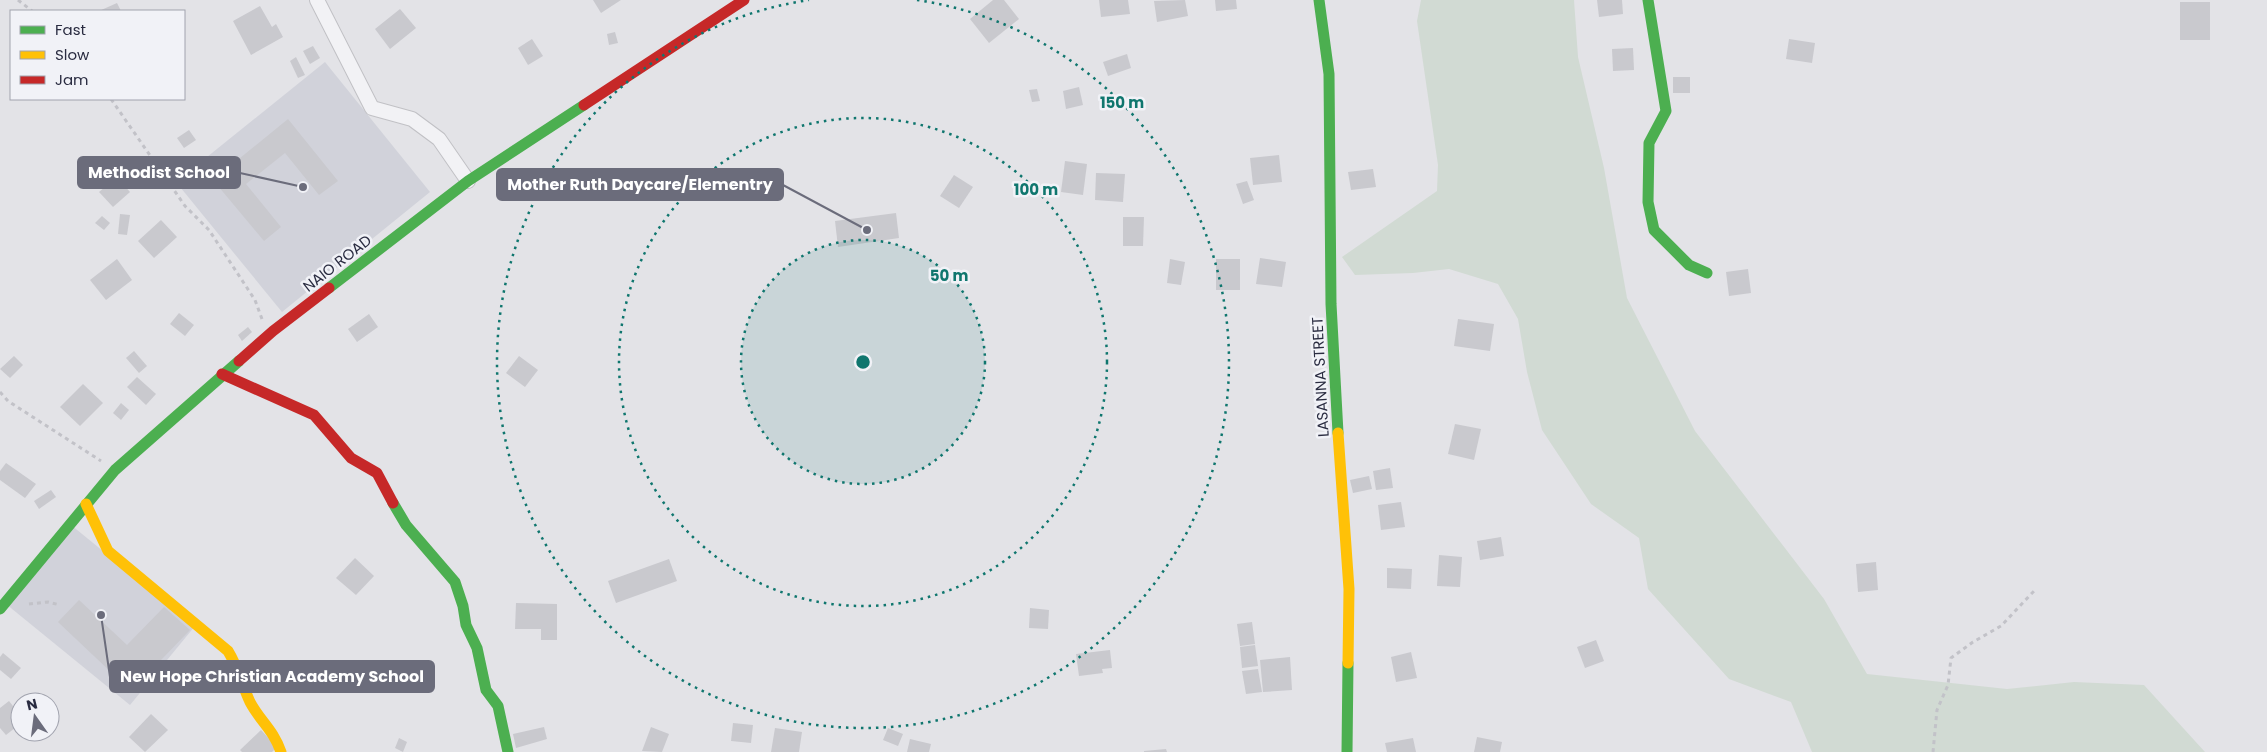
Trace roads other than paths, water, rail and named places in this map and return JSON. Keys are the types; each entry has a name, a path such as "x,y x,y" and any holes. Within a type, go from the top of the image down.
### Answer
{"street":[{"path":"317,0 372,108 412,119 439,139 468,180"},
{"name":"NAIO ROAD","path":"0,610 115,470 273,331 468,180 744,0"},
{"name":"LASANNA STREET","path":"1319,0 1329,74 1331,304 1349,589 1347,752"},
{"path":"1648,0 1666,111 1649,143 1648,202 1654,230 1689,265 1707,273"},
{"path":"222,374 314,415 351,458 377,473 406,524 455,582 463,606 466,625 477,648 486,690 498,706 508,752"},
{"path":"86,504 108,551 228,651 237,666 251,703 267,723 281,752"}],"place":[{"name":"Methodist School","path":"303,187"},
{"name":"Mother Ruth Daycare/Elementry","path":"867,230"},
{"name":"New Hope Christian Academy School","path":"101,615"}]}
